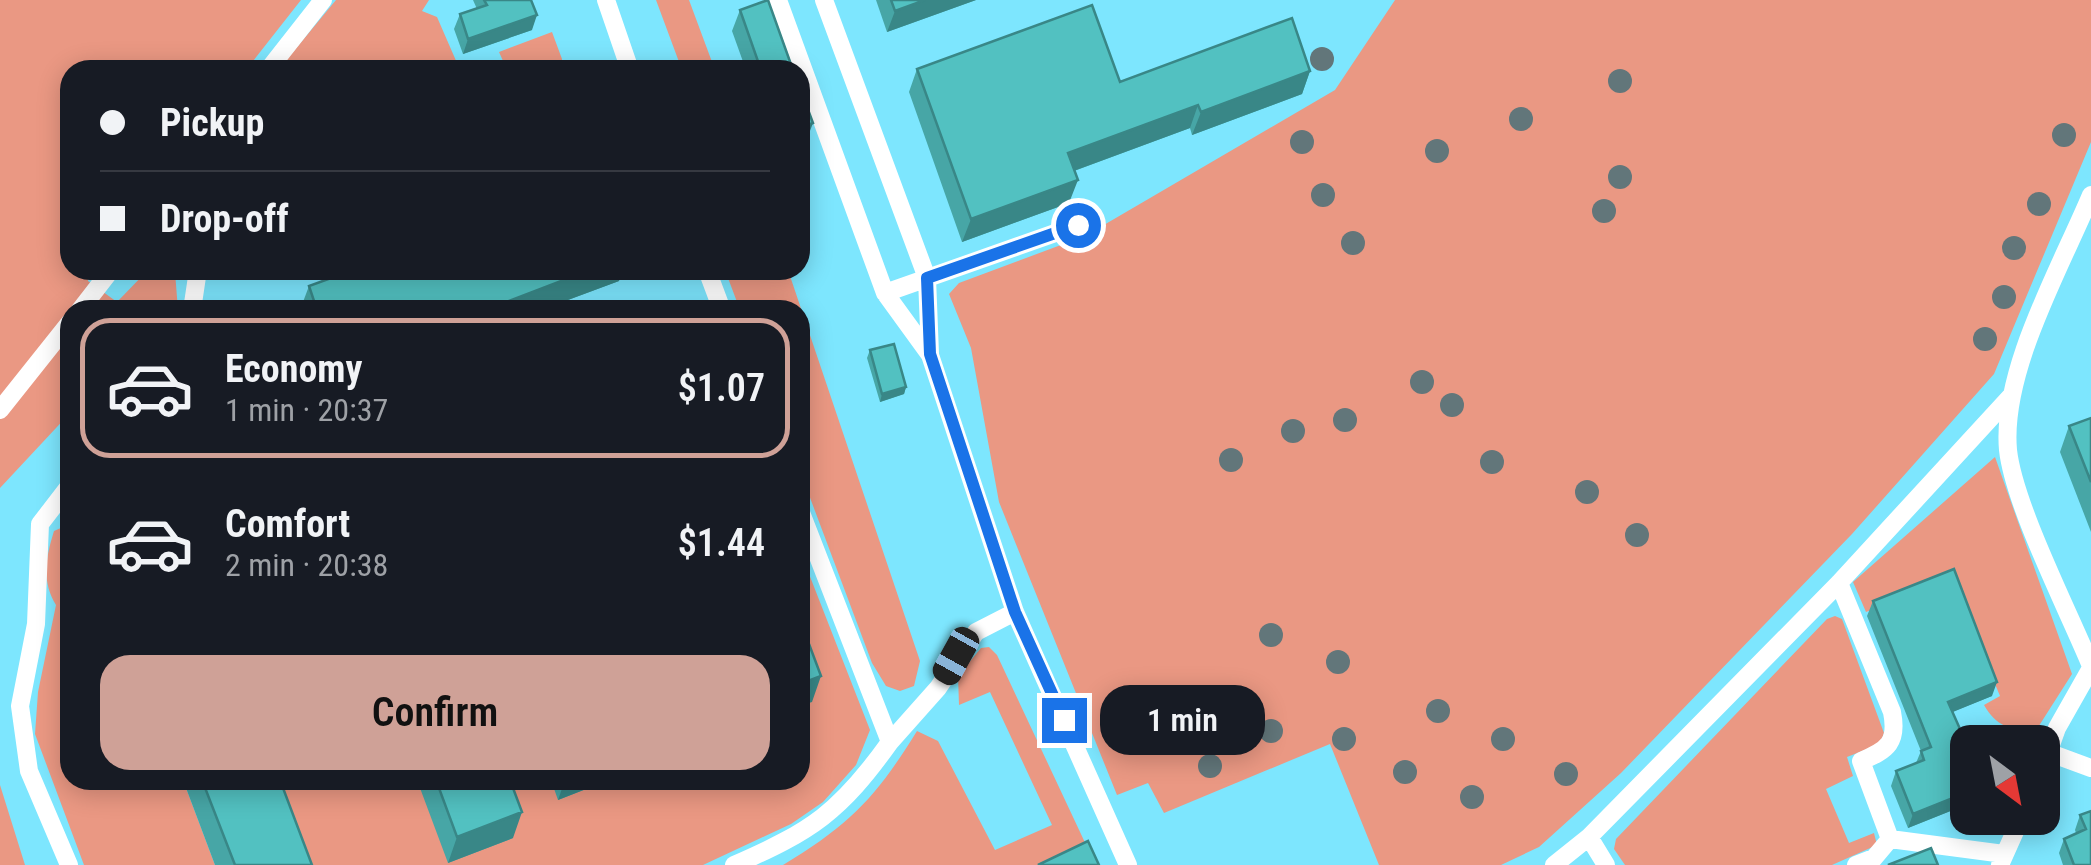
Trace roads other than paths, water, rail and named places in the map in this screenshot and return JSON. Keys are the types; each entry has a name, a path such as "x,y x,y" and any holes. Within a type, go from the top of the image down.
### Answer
{"lane":[{"path":"276,60 323,0"},
{"path":"606,0 627,60"},
{"path":"778,0 800,60"},
{"path":"824,0 927,278 930,354 1015,612 1128,865"},
{"path":"810,88 885,293 930,354"},
{"path":"2059,725 2091,667 2023,502 2008,451 2010,397 2091,195"},
{"path":"885,293 1078,225"},
{"path":"88,300 104,280"},
{"path":"0,410 60,335"},
{"path":"1554,865 1589,837 1838,583 2010,397"},
{"path":"60,498 40,524 36,624 20,706 29,770 69,865"},
{"path":"810,536 890,742"},
{"path":"1838,583 1892,712 1896,734 1886,751 1861,761 1890,839"},
{"path":"734,865 820,823 844,802 938,688 976,632 1015,612"},
{"path":"2060,764 2091,768"},
{"path":"1890,839 2002,860 2013,835"},
{"path":"1589,837 1606,865"},
{"path":"1856,865 1874,858 1890,839"}]}
